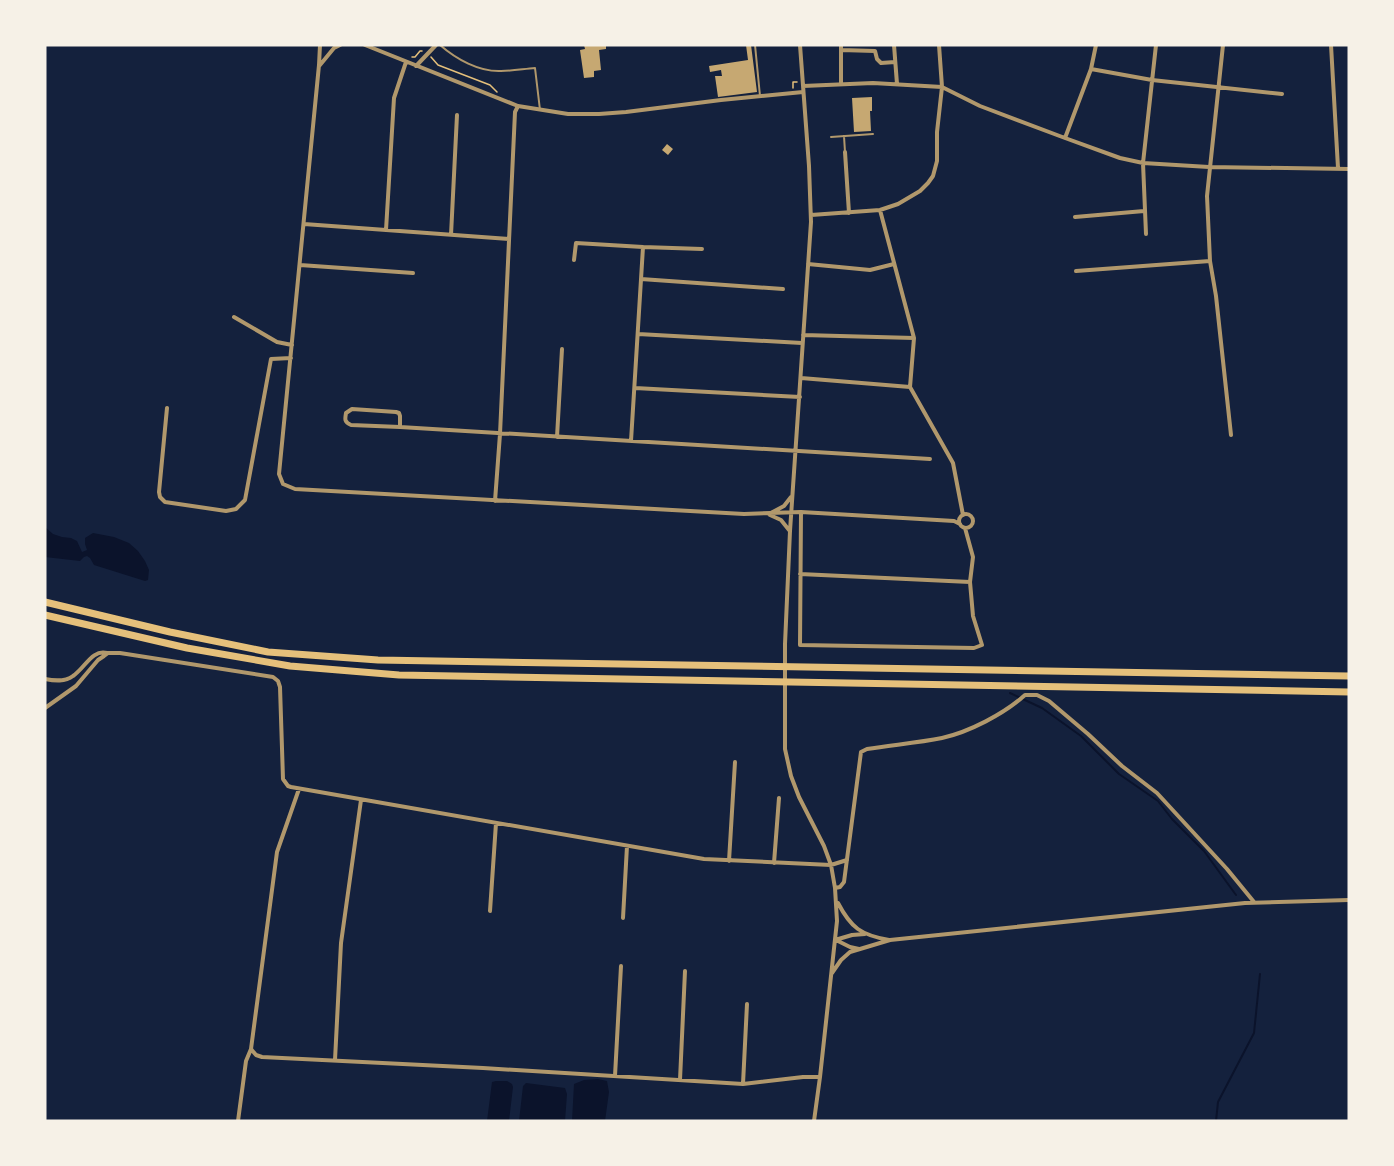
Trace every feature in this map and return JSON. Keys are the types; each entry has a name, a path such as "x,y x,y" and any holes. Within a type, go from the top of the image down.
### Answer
{"highway":[{"path":"45,602 170,632 268,652 378,660 1349,676"},
{"path":"45,615 187,648 290,666 399,675 1349,692"}],"street":[{"path":"320,45 279,474 283,484 295,489 495,501 744,514 801,512 954,521 966,528 973,558 970,582 973,616 982,645 974,648 800,645 801,512"},
{"path":"319,65 334,47 340,45"},
{"path":"365,45 518,106 568,114 599,114 803,92"},
{"path":"416,66 438,45"},
{"path":"800,45 811,215 790,531 785,644 785,749 787,763 799,797 831,865 837,900 832,974 814,1121"},
{"path":"894,45 897,84"},
{"path":"811,215 880,210 898,204 920,191 928,183 933,176 937,161 937,132 942,87 939,45"},
{"path":"1065,138 1091,69 1096,45"},
{"path":"1146,234 1143,163 1155,45"},
{"path":"1223,45 1207,196 1210,261 1231,435"},
{"path":"1331,45 1338,168"},
{"path":"842,84 841,47 875,51 881,63 895,62"},
{"path":"386,230 394,98 406,62"},
{"path":"1091,69 1152,80 1282,94"},
{"path":"803,84 897,84 942,87 980,106 1120,158 1143,163 1209,167 1349,169"},
{"path":"495,501 515,112 518,106"},
{"path":"451,235 457,115"},
{"path":"845,152 849,213"},
{"path":"880,210 914,338 910,387 953,463 963,515 960,518 960,524"},
{"path":"1075,217 1144,211"},
{"path":"304,224 509,239"},
{"path":"574,260 576,243 702,249"},
{"path":"632,441 643,247"},
{"path":"1076,271 1210,261"},
{"path":"808,264 870,270 894,264"},
{"path":"300,265 413,273"},
{"path":"641,279 783,289"},
{"path":"234,317 278,342 291,345"},
{"path":"638,334 802,343"},
{"path":"803,335 914,338"},
{"path":"557,437 562,349"},
{"path":"167,408 160,497 165,502 226,511 236,509 245,500 271,359 291,358"},
{"path":"801,378 910,387"},
{"path":"635,388 800,397"},
{"path":"400,427 400,416 396,412 352,409 346,412 345,421 351,425 930,459"},
{"path":"769,514 784,506 792,495"},
{"path":"769,514 781,520 790,531"},
{"path":"963,515 968,514 973,519 971,525 966,528"},
{"path":"800,574 970,582"},
{"path":"45,679 60,680 74,676 95,654 103,652 273,677 280,687 283,779 291,787 704,860 831,865 847,860"},
{"path":"45,708 76,686 98,660 108,653"},
{"path":"835,888 840,887 844,882 861,752 867,749 943,738 963,732 998,714 1025,695 1037,695 1049,701 1122,766 1157,793 1227,869 1254,903"},
{"path":"729,861 735,762"},
{"path":"238,1121 246,1061 251,1049 277,852 299,789"},
{"path":"774,863 779,798"},
{"path":"334,1060 341,944 361,800"},
{"path":"490,911 496,823"},
{"path":"623,918 627,846"},
{"path":"837,900 847,920 857,930 890,940"},
{"path":"832,974 840,960 850,952 890,940 1254,903 1349,900"},
{"path":"835,940 866,934"},
{"path":"835,940 859,950"},
{"path":"615,1076 621,966"},
{"path":"680,1080 685,971"},
{"path":"743,1084 747,1004"},
{"path":"251,1049 256,1055 262,1057 743,1084 820,1077"}],"lane":[{"path":"438,45 461,60 492,71 535,68 540,110"},
{"path":"755,45 760,96"},
{"path":"831,137 873,134"},
{"path":"844,136 845,152"}],"path":[{"path":"410,57 415,57 420,51 435,60 438,65 490,85 496,92 504,95"},
{"path":"793,90 793,82 803,84"}],"water":[{"path":"45,527 53,534 77,541 82,552 87,550 85,538 93,533 129,543 145,561 149,570 148,580 94,565 87,556 80,561 45,557"},
{"path":"584,1080 607,1081 609,1092 605,1121 572,1121 574,1084"},
{"path":"507,1081 513,1087 509,1121 487,1121 492,1082"},
{"path":"526,1083 565,1088 567,1094 565,1121 519,1121 523,1086"}],"building":[{"path":"584,45 606,45 606,49 599,50 601,70 594,71 594,77 584,78 580,50 585,49"},
{"path":"746,45 751,45 757,92 718,97 715,76 722,76 721,70 710,72 709,66 748,60"},
{"path":"872,97 871,131 854,132 852,98"},
{"path":"667,144 673,149 668,155 662,150"}],"waterway":[{"path":"1010,693 1042,708 1081,736 1119,774 1158,801 1172,819 1204,851 1236,895"},
{"path":"1216,1121 1218,1102 1254,1033 1260,974"}]}
